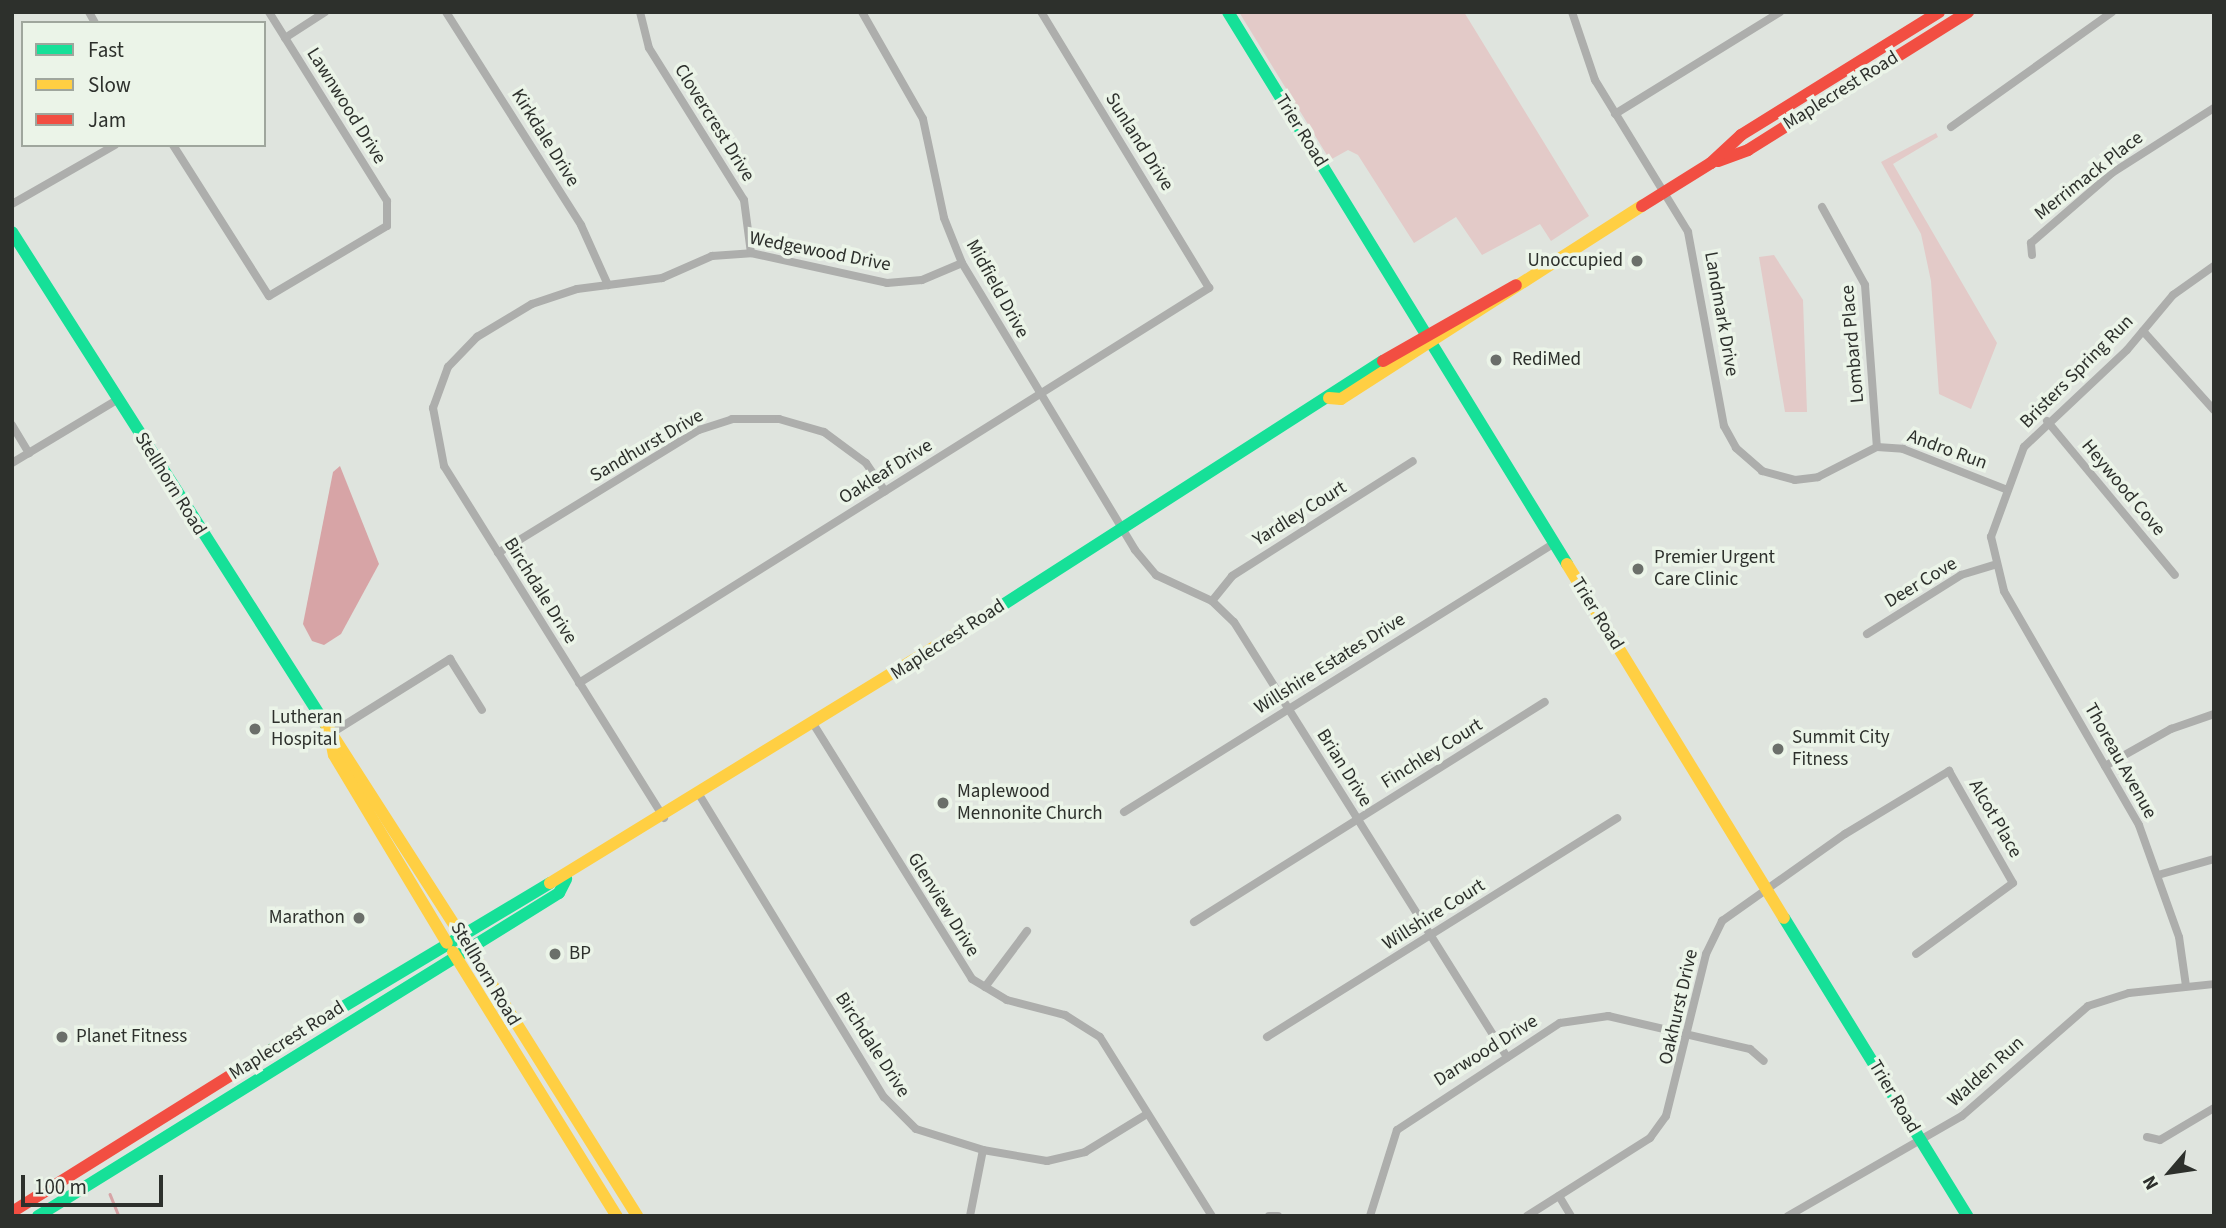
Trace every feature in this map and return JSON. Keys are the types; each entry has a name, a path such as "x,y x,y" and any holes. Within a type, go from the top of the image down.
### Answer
{"main road":[{"name":"Trier Road","path":"1228,12 1967,1216"},
{"name":"Maplecrest Road","path":"12,1212 460,934 551,880 566,879 700,796 1329,398 1424,333 1516,285 1711,163 1741,135 1939,12"},
{"name":"Maplecrest Road","path":"1711,163 1748,150 1968,12"},
{"name":"Stellhorn Road","path":"12,232 330,734 345,748 637,1216"},
{"name":"Maplecrest Road","path":"1329,398 1341,399 1431,346 1504,299 1516,285"},
{"name":"Stellhorn Road","path":"330,734 334,755 456,958 617,1216"},
{"name":"Maplecrest Road","path":"38,1216 559,893 566,879"}],"street":[{"name":"Lawnwood Drive","path":"174,147 269,296 378,233 391,217 269,12"},
{"path":"285,38 324,12"},
{"name":"Kirkdale Drive","path":"446,12 581,225 608,285"},
{"name":"Clovercrest Drive","path":"640,12 649,48 744,200 751,253"},
{"name":"Midfield Drive","path":"862,12 923,118 944,218 962,263 1122,529"},
{"name":"Sunland Drive","path":"1041,12 1209,288"},
{"name":"Landmark Drive","path":"1572,12 1585,61 1664,192 1693,247 1724,426 1736,448 1762,471 1795,480 1818,477 1877,447"},
{"path":"1615,114 1780,12"},
{"path":"1951,127 2112,12"},
{"name":"Merrimack Place","path":"2032,255 2031,243 2112,173 2214,108"},
{"path":"12,204 112,147"},
{"name":"Lombard Place","path":"1822,207 1865,285 1877,447"},
{"name":"Wedgewood Drive","path":"433,408 448,367 477,337 532,304 608,285 662,278 712,256 751,253 890,283 922,280 962,263"},
{"name":"Bristers Spring Run","path":"1994,565 1991,537 2005,489 2024,447 2047,421 2143,331 2173,295 2214,266"},
{"name":"Oakleaf Drive","path":"579,683 1209,288"},
{"path":"2143,331 2214,410"},
{"path":"12,463 117,400"},
{"name":"Birchdale Drive","path":"433,408 444,466 664,818"},
{"name":"Sandhurst Drive","path":"498,553 699,430 732,419 779,419 824,432 866,463 885,491"},
{"name":"Heywood Cove","path":"2047,421 2175,575"},
{"path":"12,425 29,453"},
{"name":"Andro Run","path":"1877,447 1920,454 2005,489"},
{"name":"Yardley Court","path":"1212,601 1232,576 1413,461"},
{"name":"Brian Drive","path":"1122,529 1156,575 1212,601 1234,622 1507,1057"},
{"name":"Willshire Estates Drive","path":"1124,812 1553,544"},
{"name":"Deer Cove","path":"1867,634 1961,575 1994,565"},
{"name":"Thoreau Avenue","path":"1994,565 2105,766 2158,875 2179,937 2186,986"},
{"path":"330,734 450,659 482,710"},
{"name":"Finchley Court","path":"1194,922 1545,702"},
{"path":"2105,766 2171,729 2214,715"},
{"name":"Glenview Drive","path":"814,725 950,948 985,987 1082,1023 1106,1045 1212,1216"},
{"name":"Oakhurst Drive","path":"1527,1216 1658,1128 1672,1100 1714,933 1767,889 1949,771"},
{"name":"Alcot Place","path":"1916,954 2013,883 1949,771"},
{"name":"Birchdale Drive","path":"700,796 884,1097 931,1137 983,1150 1066,1159 1147,1114"},
{"name":"Willshire Court","path":"1267,1037 1617,818"},
{"path":"2158,875 2214,859"},
{"path":"985,987 1027,931"},
{"name":"Walden Run","path":"1788,1216 1921,1142 1971,1110 2088,1006 2129,993 2214,984"},
{"name":"Darwood Drive","path":"1370,1216 1397,1130 1556,1025 1588,1016 1688,1033 1750,1049 1764,1061"},
{"path":"2147,1137 2160,1140 2214,1108"},
{"path":"970,1216 983,1150"},
{"path":"1559,1196 1571,1216"},
{"path":"1269,1216 1278,1216"}],"shaded area":[{"path":"1239,12 1464,12 1589,216 1551,241 1540,224 1482,255 1456,217 1414,243 1358,155 1348,150 1330,160"},
{"path":"1936,133 1938,137 1893,164 1997,343 1971,409 1939,394 1931,281 1921,234 1881,162"},
{"path":"1774,255 1803,300 1807,412 1785,412 1759,257"},
{"path":"340,466 379,564 341,634 324,645 312,641 303,624 333,472"}],"waterway":[{"path":"110,1194 119,1216"}],"traffic: fast":[{"path":"1228,12 1567,564"},
{"path":"12,232 326,725"},
{"path":"998,608 1383,361"},
{"path":"38,1216 559,893 566,879"},
{"path":"271,1050 550,883"},
{"path":"1784,918 1967,1216"}],"traffic: slow":[{"path":"1329,398 1341,399 1642,206"},
{"path":"1567,564 1784,918"},
{"path":"550,883 998,608"},
{"path":"326,725 460,934"},
{"path":"330,735 334,755 447,943"},
{"path":"466,943 637,1216"},
{"path":"453,952 617,1216"}],"traffic: jam":[{"path":"1642,206 1711,163 1741,135 1939,12"},
{"path":"1718,161 1748,150 1968,12"},
{"path":"1383,361 1516,285"},
{"path":"12,1212 271,1050"}],"place":[{"name":"Unoccupied","path":"1637,261"},
{"name":"RediMed","path":"1496,360"},
{"name":"Premier Urgent Care Clinic","path":"1638,569"},
{"name":"Lutheran Hospital","path":"255,729"},
{"name":"Summit City Fitness","path":"1778,749"},
{"name":"Maplewood Mennonite Church","path":"943,803"},
{"name":"Marathon","path":"359,918"},
{"name":"BP","path":"555,954"},
{"name":"Planet Fitness","path":"62,1037"}]}
